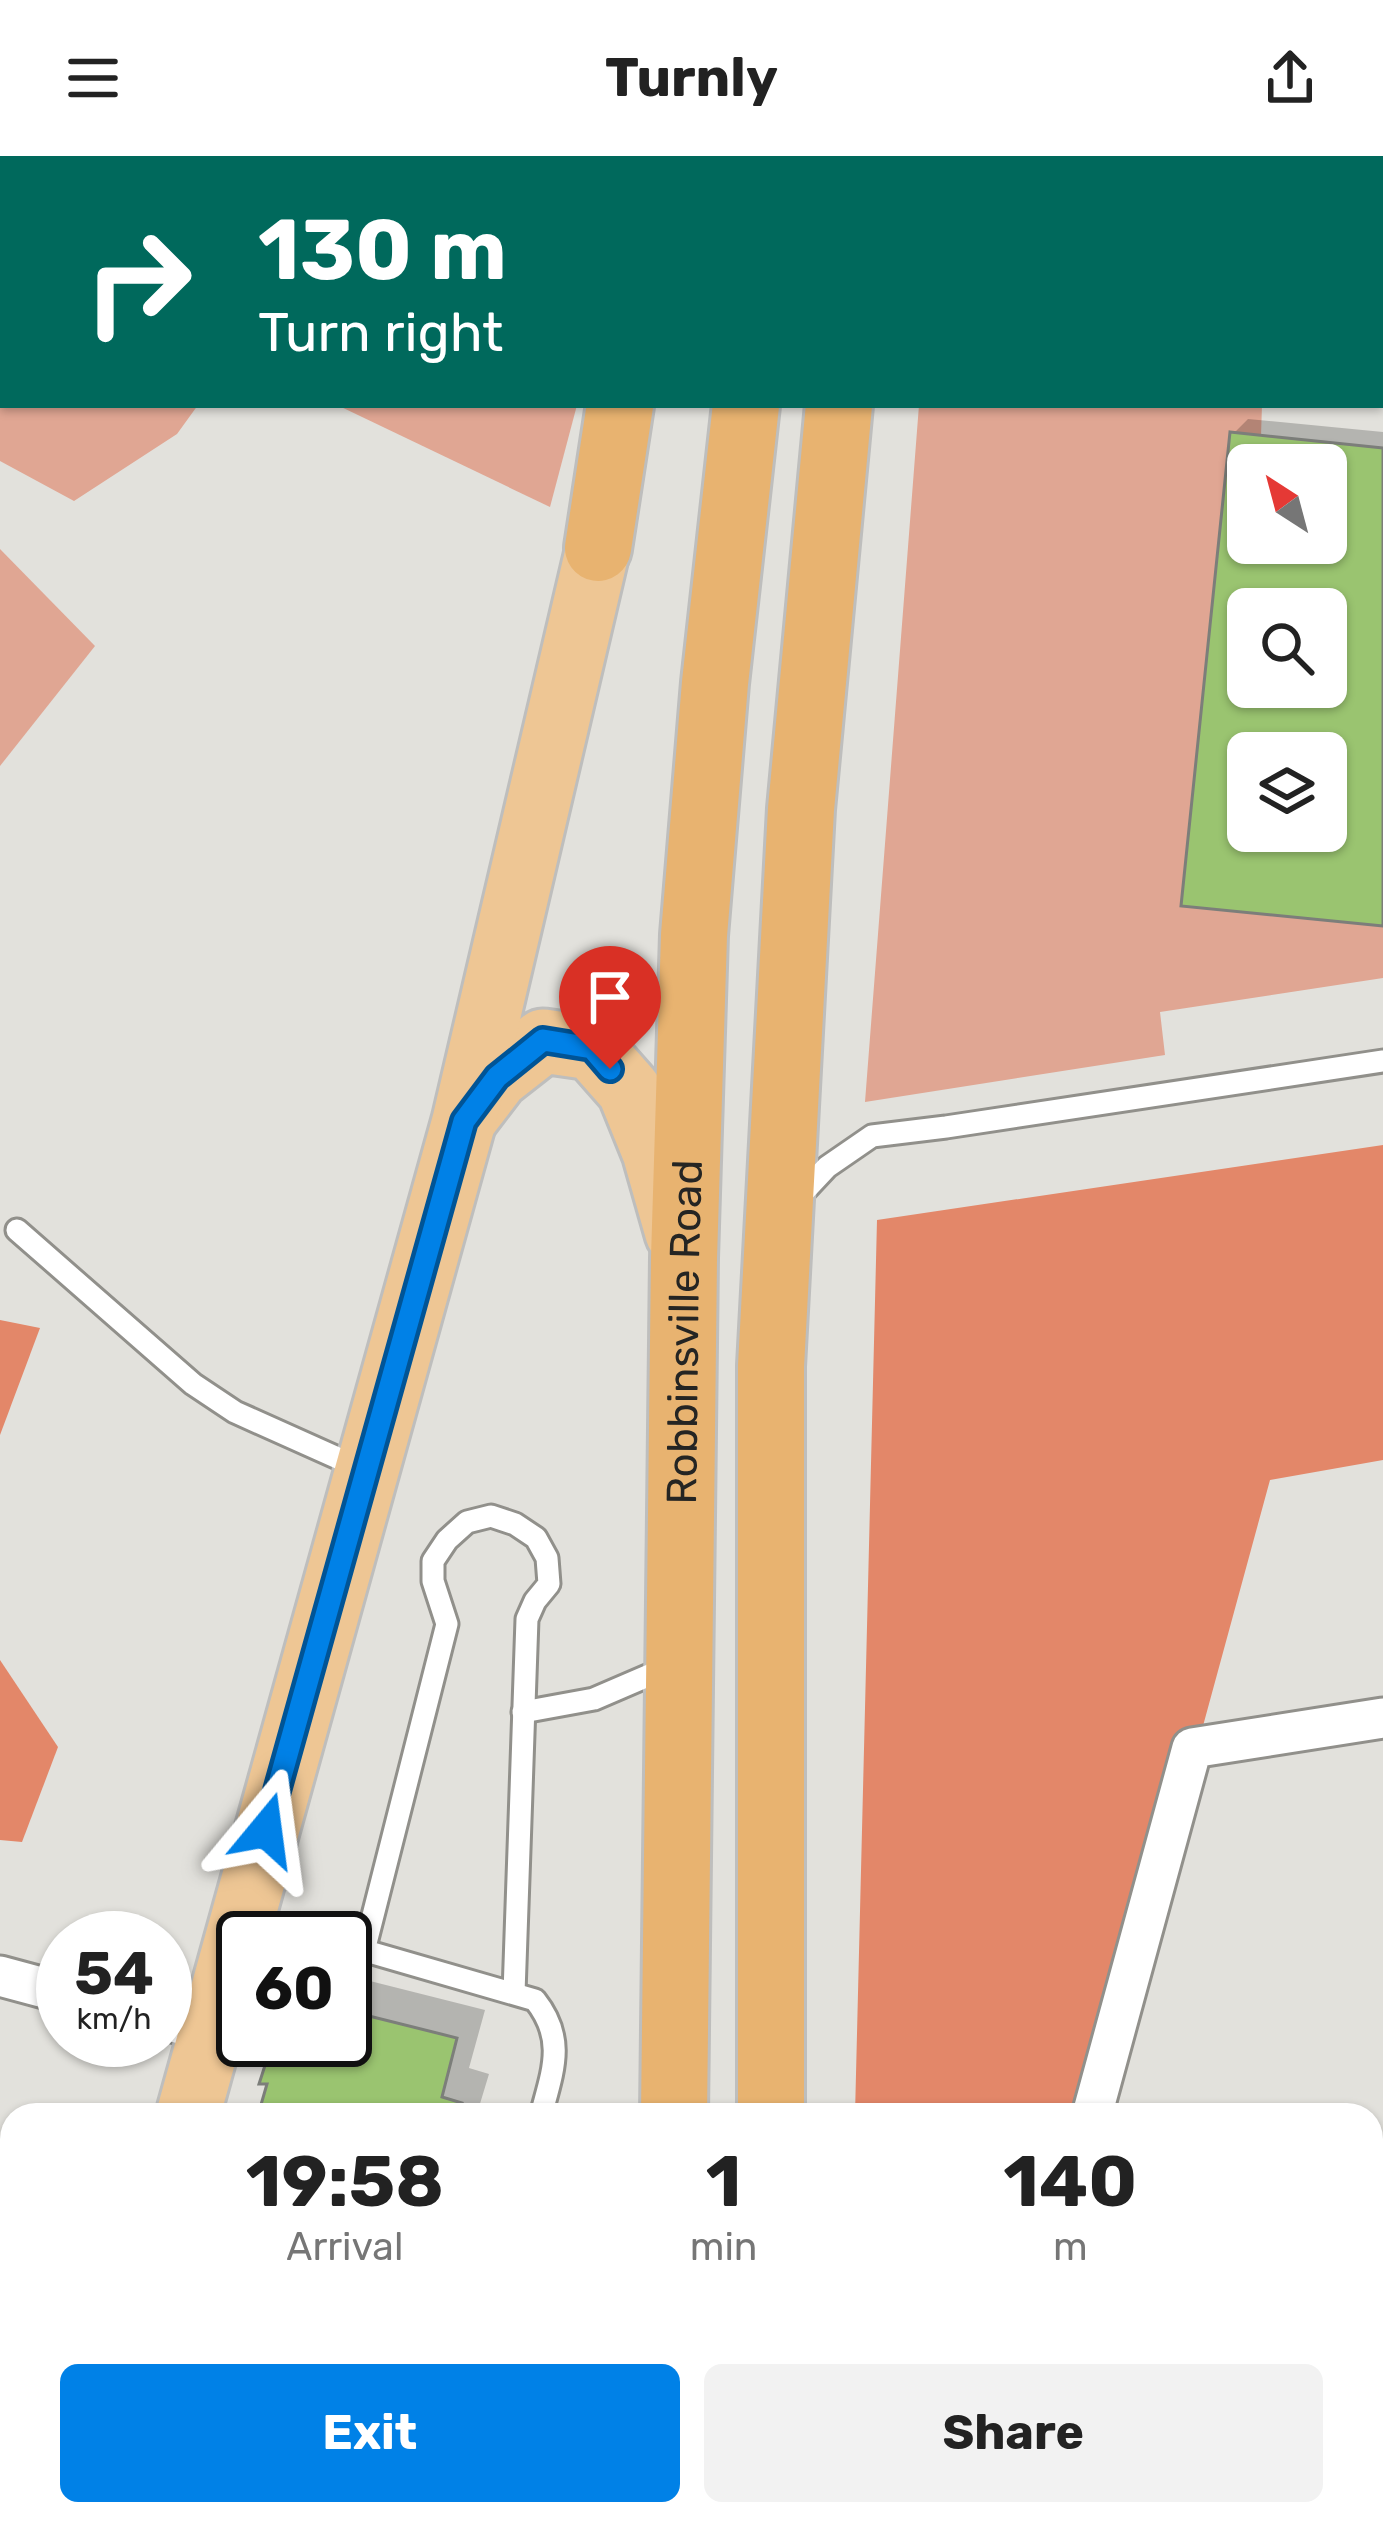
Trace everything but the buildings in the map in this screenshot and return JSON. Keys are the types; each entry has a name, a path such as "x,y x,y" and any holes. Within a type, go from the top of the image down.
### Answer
{"highway":[{"path":"598,548 620,408"},
{"name":"Robbinsville Road","path":"674,2103 683,1258 694,935 715,683 746,408"},
{"name":"Robbinsville Road","path":"771,2103 771,1366 801,809 839,408"}],"main road":[{"path":"244,1911 464,1121 598,548"},
{"path":"464,1121 497,1077 543,1040 592,1048 629,1090 654,1152 683,1258"},
{"path":"192,2018 216,1971"},
{"path":"188,2067 188,2103"}],"street":[{"path":"1095,2103 1192,1748 1383,1718"},
{"path":"0,1976 36,1986"}],"lane":[{"path":"777,1221 827,1167 872,1136 1383,1060"},
{"path":"17,1230 193,1384 235,1412 366,1471"},
{"path":"365,1911 447,1624 433,1581 433,1561 467,1522 491,1516 515,1524 536,1538 547,1558 549,1584 527,1618 514,1993"},
{"path":"524,1712 594,1699 679,1662"},
{"path":"372,1953 535,2000 552,2020 554,2064 544,2103"}],"shaded area":[{"path":"0,408 196,408 177,434 74,501 0,461"},
{"path":"343,408 576,408 550,507"},
{"path":"919,408 1262,408 1261,436 1230,433 1227,444 1181,905 1383,926 1383,978 1160,1012 1165,1055 865,1102"},
{"path":"0,549 95,646 0,766"},
{"path":"1383,1145 1383,1460 1270,1480 1100,2103 855,2103 877,1220"},
{"path":"0,1320 40,1328 0,1435"},
{"path":"0,1660 58,1747 22,1842 0,1840"}],"route":[{"path":"266,1830 464,1121 497,1077 543,1040 592,1048 610,1069"}]}
